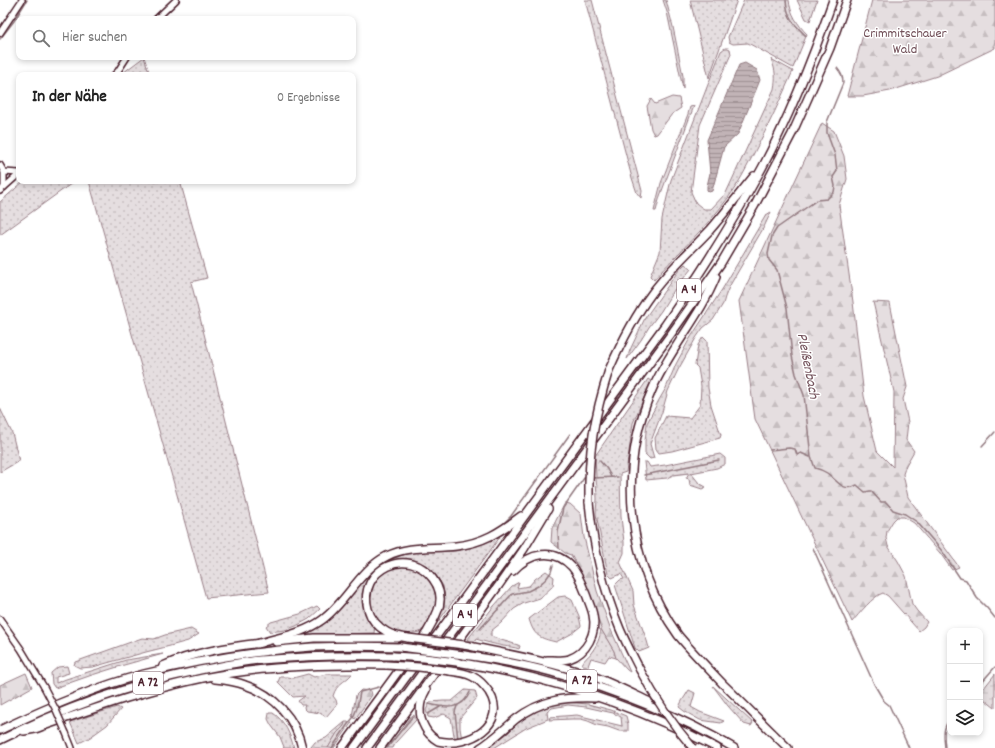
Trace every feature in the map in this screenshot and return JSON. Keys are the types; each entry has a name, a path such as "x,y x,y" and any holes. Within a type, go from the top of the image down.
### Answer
{"highway":[{"name":"A 4","path":"354,748 688,292 736,214 762,167 814,55 833,0"},
{"name":"A 4","path":"367,748 563,482 721,263 756,205 792,134 830,48 847,0"},
{"path":"693,748 669,718 655,697 620,628 611,604 603,579 594,541 589,502 589,462 592,434 600,397 609,370 624,337 641,309 652,293 726,211 762,167"},
{"path":"721,263 711,288 664,364 644,408 637,434 631,468 631,492 634,527 646,573 666,615 679,635 710,670 788,748"},
{"path":"380,748 524,549 563,482"},
{"path":"257,644 301,631 322,620 339,604 365,572 387,556 414,548 471,544 489,538 500,532 528,512"},
{"path":"499,585 524,561 531,557 540,555 549,554 559,558 572,567 578,575 593,615 594,627 591,638 586,647 578,654 568,659 558,661 535,660"},
{"path":"342,748 427,632 436,617 440,604 440,591 437,584 428,572 418,565 404,562 390,565 382,569 376,574 367,590 367,605 373,621 388,633 408,638 441,642 464,645 535,660 571,670 603,681 666,709 694,726"},
{"path":"143,674 175,660 195,654 257,644 314,638 408,638"},
{"name":"A 72","path":"0,730 65,701 143,674 219,658 311,647 345,646 400,648 464,654 550,672 638,701 694,726 734,748"},
{"name":"A 72","path":"0,740 50,717 102,697 150,682 258,660 354,655 424,658 457,662 524,675 603,698 660,720 717,748"},
{"path":"14,733 35,729 130,697 204,678 312,665 387,665 450,671 470,675 484,684 491,696 494,706 494,714 491,725 484,735 474,743 460,747 452,747 443,744 432,737 425,728 421,718 421,702 437,670"},
{"path":"204,678 233,681 257,690 269,697 279,705 288,716 295,729 302,748"},
{"path":"480,748 516,719 531,709 547,702 576,697 603,698"}],"street":[{"path":"0,33 22,0"},
{"path":"159,16 176,0"},
{"path":"117,72 125,60"},
{"path":"0,165 4,172 2,189"},
{"path":"4,172 16,174"},
{"path":"2,189 16,177"},
{"path":"0,619 21,649 44,687 56,710 72,748"}],"green space":[{"path":"585,0 592,0 642,191 641,198 637,193 632,178"},
{"path":"663,0 666,0 673,27 683,76 683,89 667,12"},
{"path":"690,0 737,0 709,78"},
{"path":"744,0 789,0 791,10 795,18 807,34 793,68 748,43 733,44 729,42 728,37"},
{"path":"797,0 817,0 810,21 806,19"},
{"name":"Crimmitschauer Wald","path":"872,0 995,0 995,48 937,76 890,91 863,96 847,96"},
{"path":"725,48 730,49 731,54 700,125 691,192 696,203 704,209 711,209 726,193 774,89 775,74 771,59 793,71 743,175 732,192 711,220 654,280 650,276 660,252 662,219 671,180 721,51"},
{"path":"140,60 145,60 149,72 124,72"},
{"path":"672,97 679,98 681,108 672,114 657,134 654,135 651,129 647,106 651,99 655,104"},
{"path":"694,106 660,196 656,211 654,211 661,183 690,107"},
{"path":"822,123 834,131 844,156 847,179 839,205 853,302 864,396 877,451 893,467 894,392 873,302 890,303 907,387 903,399 908,422 906,440 914,451 903,474 908,497 959,567 952,570 940,553 914,523 904,517 897,517 893,521 887,531 886,538 888,546 906,576 912,604 927,622 919,631 888,596 883,593 871,601 852,622 755,419 739,301"},
{"path":"21,184 71,184 0,235 0,202"},
{"path":"90,184 181,184 207,278 191,282 269,592 206,598"},
{"path":"771,212 764,227 729,287 723,304 713,320 703,328 696,338 678,370 668,391 650,444 654,458 650,459 645,454 647,423 689,340 723,288 766,215"},
{"path":"685,264 691,269 672,293 627,359 645,318 679,270"},
{"path":"703,337 707,341 708,388 711,405 721,435 720,438 659,453 656,449 655,438 666,416 690,418 700,405 701,386 698,368 695,365 698,345"},
{"path":"648,379 651,381 633,423 626,472 620,474 624,553 620,562 633,591 634,605 649,648 639,652 635,648 615,585 620,580 624,579 621,574 612,578 608,574 596,514 597,499 595,456"},
{"path":"0,408 12,433 19,461 0,472"},
{"path":"720,454 725,458 725,464 717,468 691,473 699,483 706,487 702,489 690,485 689,479 686,478 689,473 673,475 667,478 646,480 644,462 647,462 650,467"},
{"path":"565,503 570,504 581,514 584,537 597,591 611,630 630,672 616,658 614,651 601,629 590,595 571,555 565,553 551,542 552,528"},
{"path":"500,537 435,626 444,607 443,586 433,571 423,564 410,559 387,563 365,587 375,626 374,633 304,635 328,619 369,575 389,560 415,552 455,551 466,549"},
{"path":"403,565 424,571 436,589 438,599 434,613 429,624 420,632 401,634 390,631 375,616 372,607 370,597 372,587 377,578 387,569"},
{"path":"546,571 554,577 553,586 540,598 524,603 514,609 491,631 491,636 518,645 520,646 519,649 476,639 475,641 467,640 512,586 519,582 517,588 529,586 535,579"},
{"path":"565,596 572,600 579,616 581,626 571,634 556,642 545,639 535,633 529,619 558,597"},
{"path":"317,606 320,609 309,619 296,626 285,630 270,632 266,626 271,622 300,614"},
{"path":"191,629 199,634 188,641 93,667 80,668 74,665 75,662 142,638 154,639"},
{"path":"601,629 614,651 616,658 609,656 605,662 591,658 588,666 582,665 597,644"},
{"path":"163,654 92,675 55,688 52,684 51,673 58,667 67,666 69,673 56,677 56,683 126,660"},
{"path":"26,673 32,687 0,705 0,685"},
{"path":"308,674 314,677 326,674 352,674 337,688 333,696 337,704 326,717 320,713 307,711 304,708 305,705 301,705 298,701 305,696 293,697 278,682 280,677 293,678"},
{"path":"995,674 995,708 983,698 983,689"},
{"path":"713,686 753,723 751,726 744,724"},
{"path":"361,690 371,691 372,695 355,719 352,716 356,695"},
{"path":"465,690 475,691 477,698 460,718 462,740 455,741 451,718 444,714 434,718 428,717 426,710 430,702 452,701"},
{"path":"689,690 695,693 691,707 724,721 721,723 700,720 679,707"},
{"path":"565,702 588,704 611,710 626,716 628,731 619,731 581,719 549,720 550,717 577,715 622,726 621,717 613,713 568,705 552,708 547,712 548,719 526,728 494,748 487,748 508,733 520,721 543,708"},
{"path":"117,707 121,709 107,725 89,738 79,743 70,722"},
{"path":"269,713 273,713 284,724 294,748 283,748 284,747 280,737 268,719"},
{"path":"414,715 416,720 396,742 393,748 385,748 394,740 410,717"},
{"path":"345,722 344,726 337,733 328,748 311,748 315,742 326,738"},
{"path":"345,722 352,722 334,748 328,748 337,733 344,726"}],"shaded area":[{"path":"745,63 757,70 760,80 738,134 724,147 712,191 709,192 707,190 710,173 707,140 739,65"}],"waterway":[{"name":"Pleißenbach","path":"17,16 27,0"},
{"name":"Pleißenbach","path":"786,0 788,12 792,20 806,36"},
{"name":"Pleißenbach","path":"0,39 16,18"},
{"name":"Pleißenbach","path":"837,68 842,75 843,83 827,122 827,133 835,155 837,171 833,177 835,186 834,192 827,199 817,200 777,228 772,236 768,254 769,260 777,270 787,308 792,356 796,374 804,395 811,457 815,468 827,473 844,487 848,488 857,485 865,492 871,491 881,502 886,502 893,510 905,514 917,522 942,551 960,578 966,580 977,598 995,618"},
{"path":"982,446 995,432"},
{"path":"504,523 511,516 570,434"},
{"path":"770,450 789,448 795,449 797,455 801,453 810,457"},
{"path":"599,460 607,469 611,477"},
{"path":"644,475 719,460"},
{"path":"591,478 618,477"},
{"path":"559,548 558,532 563,508 584,478 587,478"},
{"path":"813,548 874,684 884,701 889,705 909,748"},
{"path":"480,629 512,594 528,591 538,586 546,579 551,572 553,565"},
{"name":"Pleißenbach","path":"983,681 995,667"},
{"path":"332,748 353,718 357,708 360,692 379,687"},
{"path":"429,704 452,707 458,705 467,698 470,692"},
{"path":"457,706 455,712 458,740"},
{"path":"428,714 440,707"},
{"path":"387,748 413,716"},
{"name":"Pleißenbach","path":"945,748 944,736 947,723"}]}
